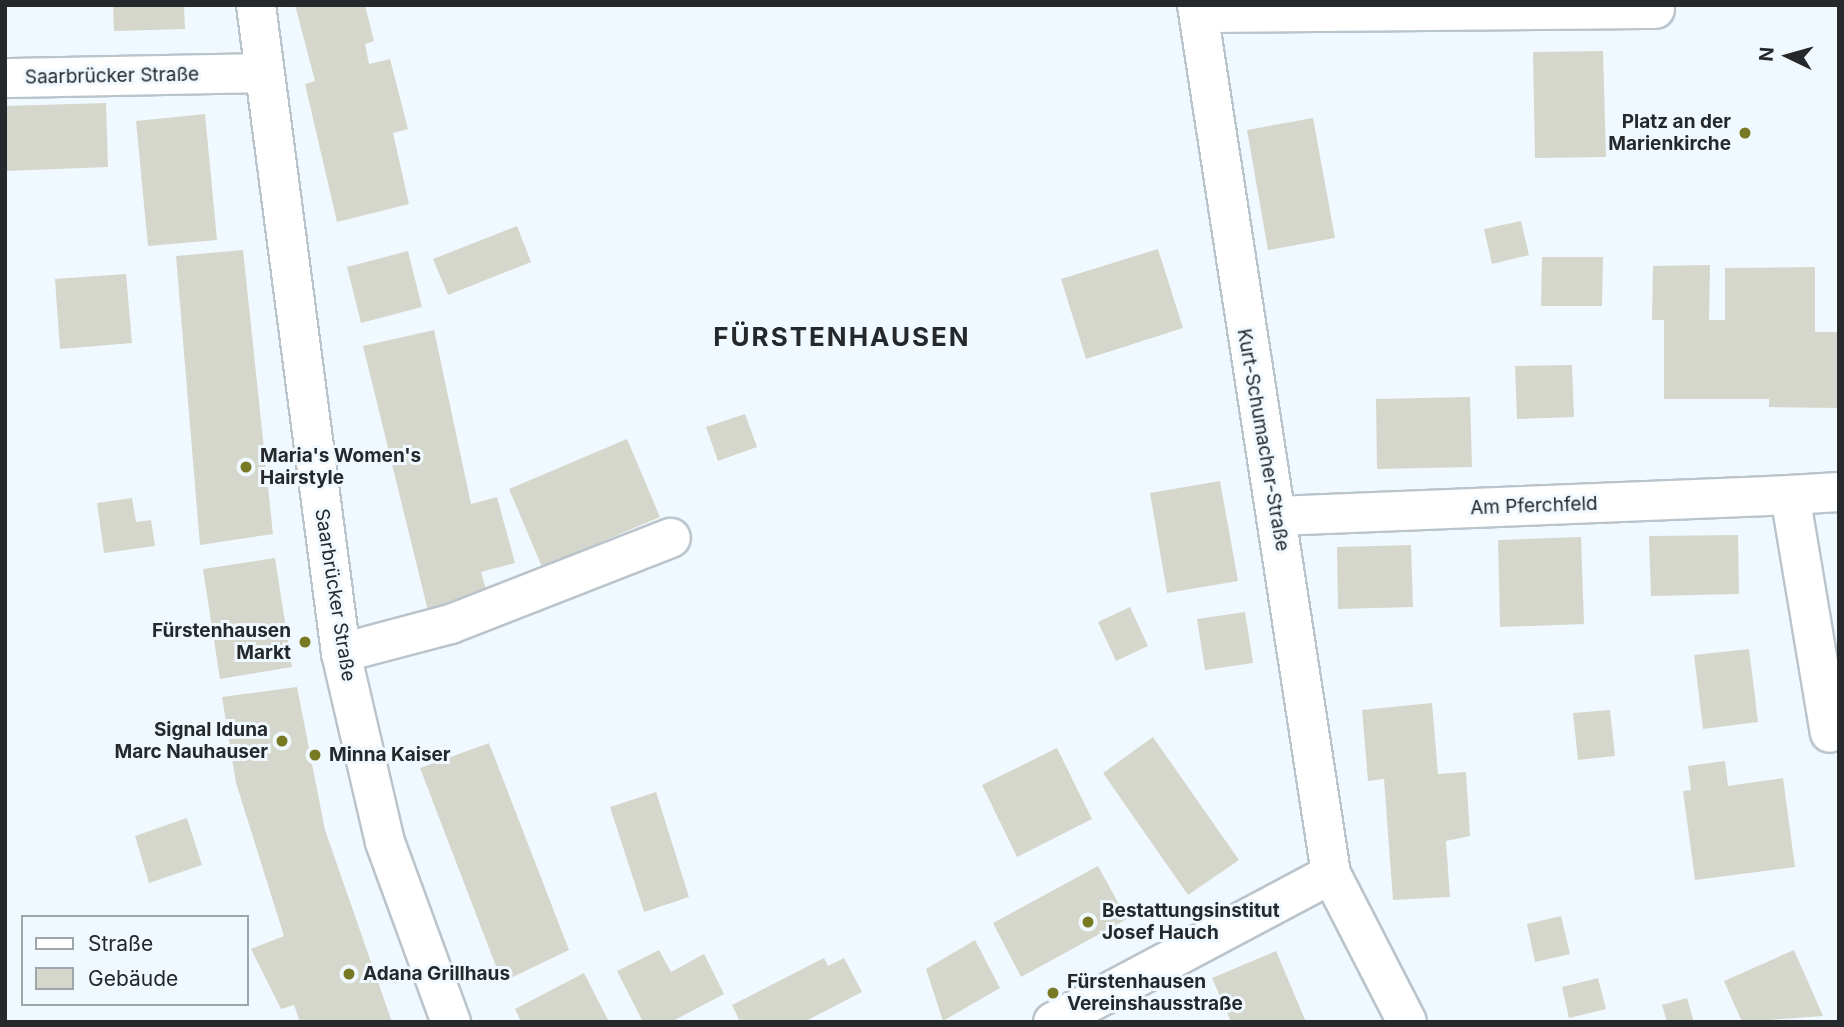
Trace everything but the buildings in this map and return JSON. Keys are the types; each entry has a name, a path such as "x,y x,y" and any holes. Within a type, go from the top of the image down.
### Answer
{"street":[{"name":"Saarbrücker Straße","path":"256,5 261,73 341,653 385,842 451,1022"},
{"path":"1198,9 1655,9"},
{"name":"Kurt-Schumacher-Straße","path":"1198,9 1331,874 1407,1022"},
{"name":"Saarbrücker Straße","path":"5,78 261,73"},
{"name":"Am Pferchfeld","path":"1277,516 1839,492"},
{"path":"1790,495 1830,733"},
{"path":"341,653 451,624 671,538"},
{"path":"1053,1022 1331,874"}],"place":[{"name":"Platz an der Marienkirche","path":"1745,133"},
{"name":"Maria's Women's Hairstyle","path":"246,467"},
{"name":"Fürstenhausen Markt","path":"305,642"},
{"name":"Signal Iduna Marc Nauhauser","path":"282,741"},
{"name":"Minna Kaiser","path":"315,755"},
{"name":"Bestattungsinstitut Josef Hauch","path":"1088,922"},
{"name":"Adana Grillhaus","path":"349,974"},
{"name":"Fürstenhausen Vereinshausstraße","path":"1053,993"}],"district":[{"name":"FÜRSTENHAUSEN","path":"842,337"}]}
